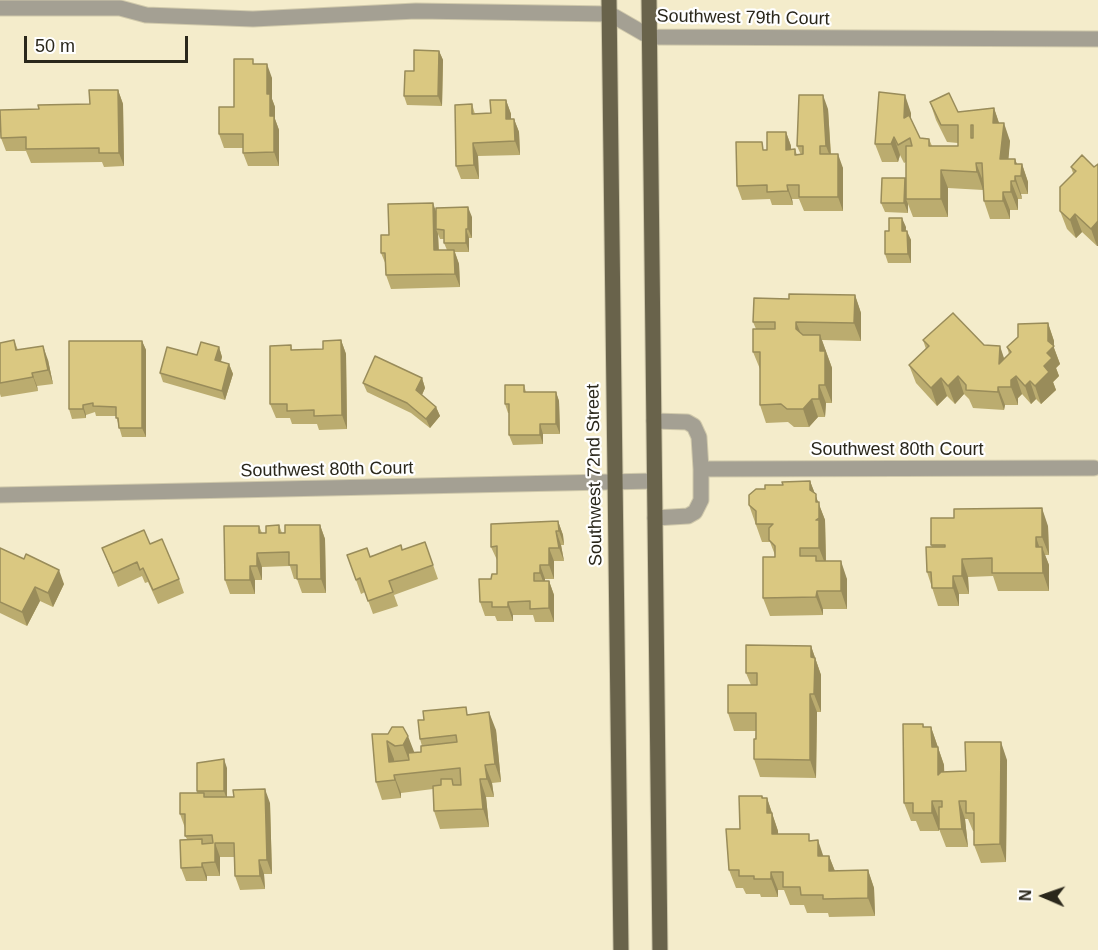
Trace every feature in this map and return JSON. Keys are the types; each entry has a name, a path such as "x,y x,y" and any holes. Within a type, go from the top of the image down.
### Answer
{"main road":[{"path":"649,0 660,950"},
{"name":"Southwest 72nd Street","path":"610,7 621,950"}],"street":[{"name":"Southwest 79th Court","path":"0,8 120,8 146,15 236,19 416,11 610,7 650,37 1098,39"},
{"path":"654,421 687,422 694,426 699,437 700,469 700,500 695,512 688,516 655,518"},
{"name":"Southwest 80th Court","path":"700,469 1094,468"},
{"name":"Southwest 80th Court","path":"0,495 614,484 654,481"}],"building":[{"path":"414,50 439,51 438,96 404,96 405,71 414,71"},
{"path":"234,59 253,59 253,64 267,64 267,94 270,94 270,116 274,116 274,152 243,153 243,134 219,134 219,107 234,107"},
{"path":"89,90 118,90 119,153 99,153 99,148 26,149 26,137 1,138 0,110 39,109 38,105 90,104"},
{"path":"879,92 905,95 904,118 909,115 920,138 929,139 929,146 958,146 958,125 941,125 930,102 949,93 958,112 994,108 993,123 1004,123 1000,159 1015,159 1015,164 1022,164 1021,176 1015,176 1015,181 1011,181 1011,192 1003,192 1003,201 984,201 982,163 976,163 977,172 941,170 941,199 906,199 906,146 912,146 910,138 898,145 894,137 891,144 875,144","holes":["971,125 973,125 973,138 971,138"]},
{"path":"799,95 823,95 826,146 820,146 820,154 838,154 838,197 799,197 799,185 787,185 788,191 767,192 767,185 737,186 736,142 762,142 763,150 767,150 767,132 786,132 786,150 795,149 795,155 803,154 803,146 797,146"},
{"path":"490,100 506,100 506,119 514,119 515,141 473,143 474,165 456,166 455,105 472,104 472,114 491,113"},
{"path":"1082,155 1094,167 1098,164 1098,221 1091,229 1075,214 1070,220 1060,211 1060,187 1076,171 1071,167"},
{"path":"882,178 905,178 904,203 881,203"},
{"path":"433,203 434,250 454,250 455,274 386,275 385,253 381,253 381,235 389,235 388,204"},
{"path":"468,207 466,243 444,243 444,230 436,229 436,208"},
{"path":"889,218 902,218 902,231 907,231 908,254 885,254 885,231 889,231"},
{"path":"789,294 855,295 854,323 796,322 796,329 803,335 820,335 820,351 825,351 825,385 819,385 819,399 812,399 803,409 787,409 781,404 760,405 760,352 753,352 753,329 775,329 775,322 753,322 754,298 789,299"},
{"path":"953,313 984,345 1000,346 999,364 1011,352 1007,347 1018,337 1018,324 1048,323 1048,341 1054,346 1047,353 1052,358 1044,366 1049,372 1035,386 1030,381 1025,386 1016,376 1011,380 1011,387 998,387 998,392 966,390 966,385 958,376 948,386 941,378 931,388 909,365 929,346 923,340"},
{"path":"14,340 16,350 43,346 48,370 32,373 33,377 0,383 0,343"},
{"path":"341,340 342,415 314,416 314,410 287,411 287,404 270,404 270,346 291,345 291,350 323,349 323,341"},
{"path":"69,341 142,341 142,428 119,428 116,407 93,406 93,403 83,405 83,409 69,409"},
{"path":"201,342 219,347 215,360 229,364 222,391 160,373 167,347 197,355"},
{"path":"375,356 422,378 416,390 436,407 426,419 407,403 363,383"},
{"path":"505,385 524,385 524,392 556,392 556,424 540,424 540,435 509,435 509,404 505,404"},
{"path":"810,481 810,490 816,494 816,502 819,502 819,518 816,520 819,520 819,548 800,548 800,556 816,556 816,561 841,561 841,591 817,591 816,597 763,598 763,557 775,557 775,546 769,540 769,528 773,524 756,524 756,511 749,505 749,495 756,489 765,489 765,485"},
{"path":"1042,508 1042,537 1036,537 1036,547 1042,547 1043,573 992,573 992,558 962,559 962,576 953,576 953,588 932,588 931,572 927,572 926,547 945,547 945,545 931,545 931,518 954,518 954,509"},
{"path":"558,521 559,531 556,531 559,548 549,548 549,565 540,565 540,573 534,573 534,581 549,581 549,608 530,609 530,601 508,602 508,607 492,607 492,602 480,602 479,579 491,579 492,574 497,574 497,546 491,547 491,524"},
{"path":"279,525 279,533 285,533 285,525 320,525 321,579 297,579 297,565 289,565 289,552 257,553 257,566 250,566 250,580 225,580 224,526 259,526 259,533 266,533 266,526"},
{"path":"144,530 150,544 162,539 179,579 153,590 143,568 140,570 137,562 113,573 102,548"},
{"path":"425,542 433,565 389,581 393,592 368,601 360,578 356,580 347,555 367,548 370,557 401,545 402,550"},
{"path":"0,548 24,559 26,554 59,570 48,593 35,587 22,612 0,602"},
{"path":"746,645 811,646 811,657 815,658 814,694 810,694 810,760 754,759 756,713 728,713 728,685 757,685 757,673 746,673"},
{"path":"466,707 467,715 489,712 495,764 485,765 487,779 480,779 483,809 434,811 433,786 441,785 441,779 452,779 453,785 461,785 460,768 394,775 395,780 376,782 372,734 388,734 392,727 403,727 408,736 403,745 395,746 387,741 389,762 409,760 408,753 421,752 421,746 457,742 456,735 420,739 418,720 424,720 423,711"},
{"path":"903,724 923,724 923,727 931,727 932,747 938,747 938,775 941,772 966,771 965,742 1001,742 1000,844 974,845 974,813 966,813 966,801 959,801 962,829 939,829 939,807 942,807 942,801 932,801 932,813 913,813 913,803 904,803"},
{"path":"224,759 224,791 197,791 197,763"},
{"path":"265,789 267,860 259,860 260,876 235,876 234,843 215,843 215,862 202,863 202,867 181,868 180,840 202,839 202,844 213,843 212,835 185,836 185,814 180,814 180,793 204,793 204,797 234,797 233,790"},
{"path":"739,796 767,798 767,813 772,813 772,834 809,834 809,841 818,840 818,856 829,856 829,871 868,870 868,898 823,899 823,895 801,895 800,887 783,887 783,872 771,872 771,879 754,879 754,876 739,876 739,870 729,870 726,829 740,829"}]}
